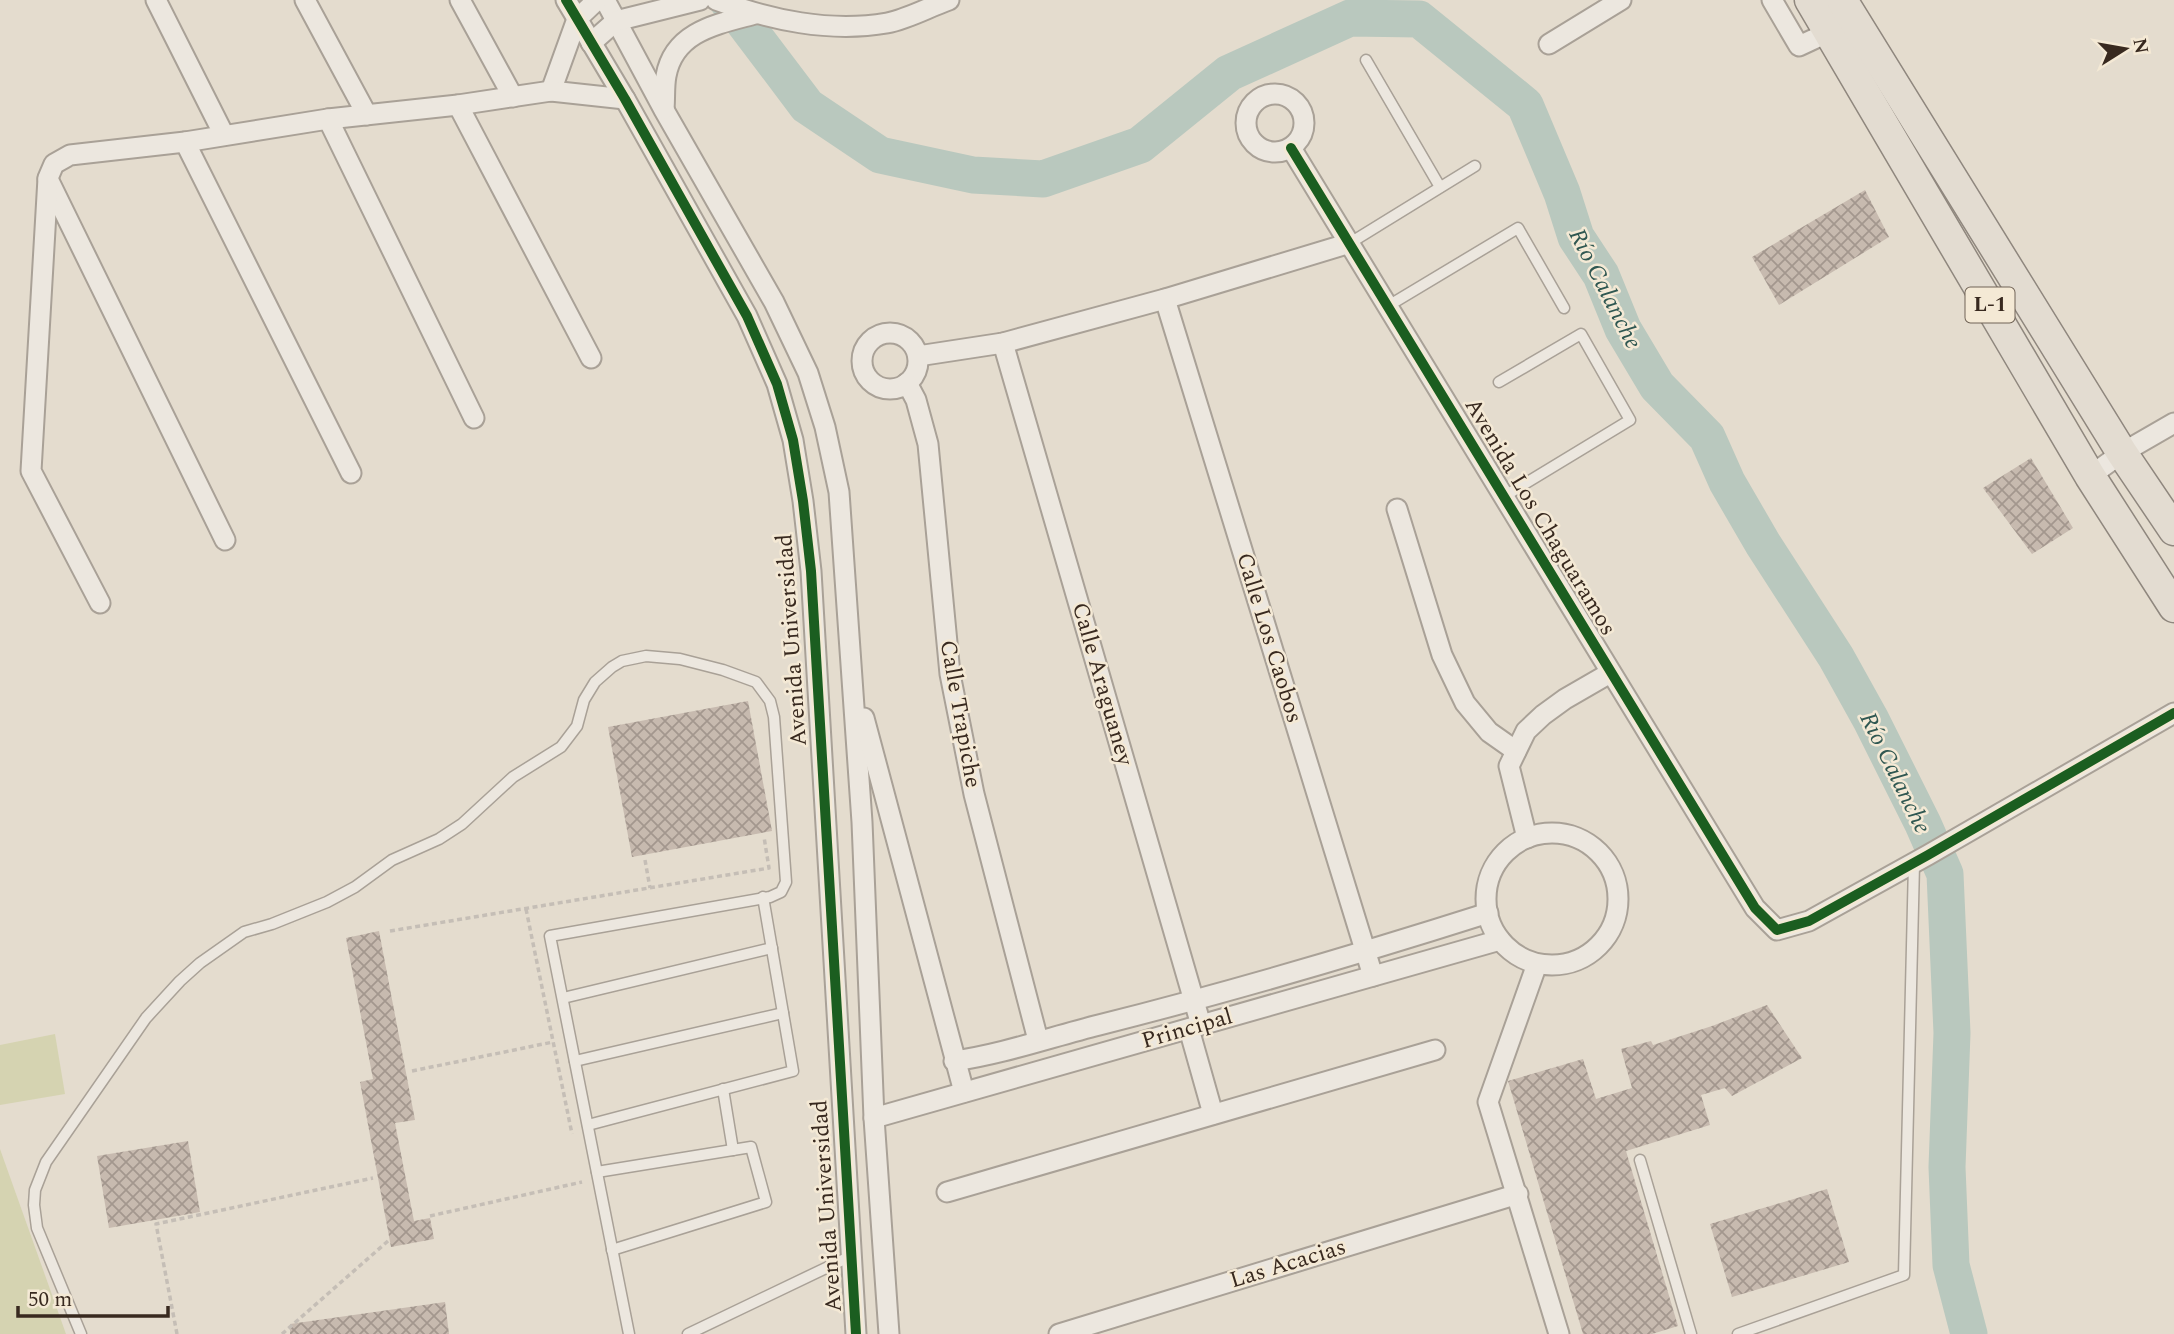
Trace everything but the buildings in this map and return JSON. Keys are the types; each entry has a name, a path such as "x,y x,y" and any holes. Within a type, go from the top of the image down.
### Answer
{"main road":[{"name":"L-1","path":"1810,0 2090,476 2174,607"},
{"name":"L-1","path":"1842,0 2122,453 2174,530"}],"street":[{"path":"156,0 224,135"},
{"path":"305,0 367,115"},
{"path":"460,0 513,97"},
{"name":"Avenida Universidad","path":"566,0 747,316 777,384 793,440 811,572 856,1334"},
{"path":"551,91 577,19 597,0"},
{"path":"605,0 664,110 774,302 808,373 825,427 839,492 862,822 874,1118 889,1334"},
{"path":"591,43 616,21 700,0"},
{"path":"716,0 755,14 840,28 890,23 949,0"},
{"path":"1549,44 1621,0"},
{"path":"1772,0 1799,46 1829,32"},
{"path":"664,110 666,75 672,57 682,42 698,31 755,14"},
{"path":"100,603 31,471 48,178 54,164 70,155 185,142 328,119 458,105 551,91 625,99"},
{"path":"458,105 591,358"},
{"path":"328,119 474,418"},
{"path":"185,142 351,473"},
{"name":"Avenida Los Chaguaramos","path":"1291,148 1755,908 1777,930 1809,921 1921,859"},
{"path":"48,178 225,540"},
{"path":"918,356 1003,343 1166,299 1350,243"},
{"name":"Calle Los Caobos","path":"1166,299 1373,976"},
{"path":"891,332 909,339 918,356 918,367 907,383 892,389 873,384 863,371 862,361 863,352 872,338 891,332"},
{"name":"Calle Araguaney","path":"1003,343 1194,1001 1195,1027 1213,1114"},
{"name":"Calle Trapiche","path":"907,383 916,400 928,444 950,674 974,794 1038,1040"},
{"path":"2090,476 2122,453 2174,423"},
{"path":"1396,509 1442,655 1465,702 1489,732 1516,751"},
{"path":"1527,838 1509,766 1526,731 1543,715 1610,673"},
{"path":"852,674 964,1092"},
{"path":"1921,859 2174,713"},
{"path":"1549,833 1571,836 1591,846 1607,862 1616,883 1618,905 1612,927 1600,946 1582,959 1560,965 1537,964 1517,955 1500,940 1488,914 1487,890 1494,869 1507,850 1527,838 1549,833"},
{"name":"Principal","path":"954,1061 981,1057 1194,1001 1488,914"},
{"name":"Principal","path":"874,1118 1500,940"},
{"path":"1537,964 1488,1102 1559,1334"},
{"path":"947,1192 1435,1050"},
{"name":"Las Acacias","path":"1059,1334 1518,1195"},
{"path":"851,1256 883,1243"}],"lane":[{"path":"1366,60 1440,187"},
{"path":"1350,243 1475,166"},
{"path":"1388,306 1518,228 1564,308"},
{"path":"1499,382 1581,334 1630,420 1503,497"},
{"path":"81,1334 37,1228 35,1190 46,1162 146,1018 200,963 244,932 281,921 327,902 355,887 392,860 451,832 513,778 561,747 577,726 589,691 602,674 634,657 646,656 702,664 756,682 766,694 774,717 786,882 781,892 776,895 550,936 629,1334"},
{"path":"1744,1333 1904,1275 1921,859"},
{"path":"588,1125 793,1071 763,897"},
{"path":"563,998 772,948"},
{"path":"575,1061 783,1013"},
{"path":"723,1089 733,1150"},
{"path":"597,1172 751,1147 766,1202 612,1250"},
{"path":"1640,1160 1691,1334"},
{"path":"688,1334 851,1256"}],"path":[{"path":"390,931 769,868 764,837"},
{"path":"645,860 650,888"},
{"path":"526,909 574,1144"},
{"path":"412,1071 553,1042"},
{"path":"177,1334 156,1224 373,1178"},
{"path":"430,1216 582,1182"},
{"path":"282,1334 388,1241"}],"shaded area":[{"path":"55,1034 65,1094 0,1105 0,1045"},
{"path":"0,1149 66,1334 0,1334"}],"waterway":[{"name":"Río Calanche","path":"727,0 807,106 880,155 973,175 1043,179 1140,145 1229,73 1350,18 1419,19 1525,105 1562,193 1576,237 1601,275 1623,329 1657,386 1707,437 1727,482 1763,544 1836,657 1871,720 1945,874 1952,1033 1947,1167 1951,1265 1969,1334"}],"cycle path":[{"path":"566,0 747,316 777,384 793,440 811,571 856,1334"},
{"path":"1291,148 1755,908 1777,930 1809,921 2174,713"}]}
